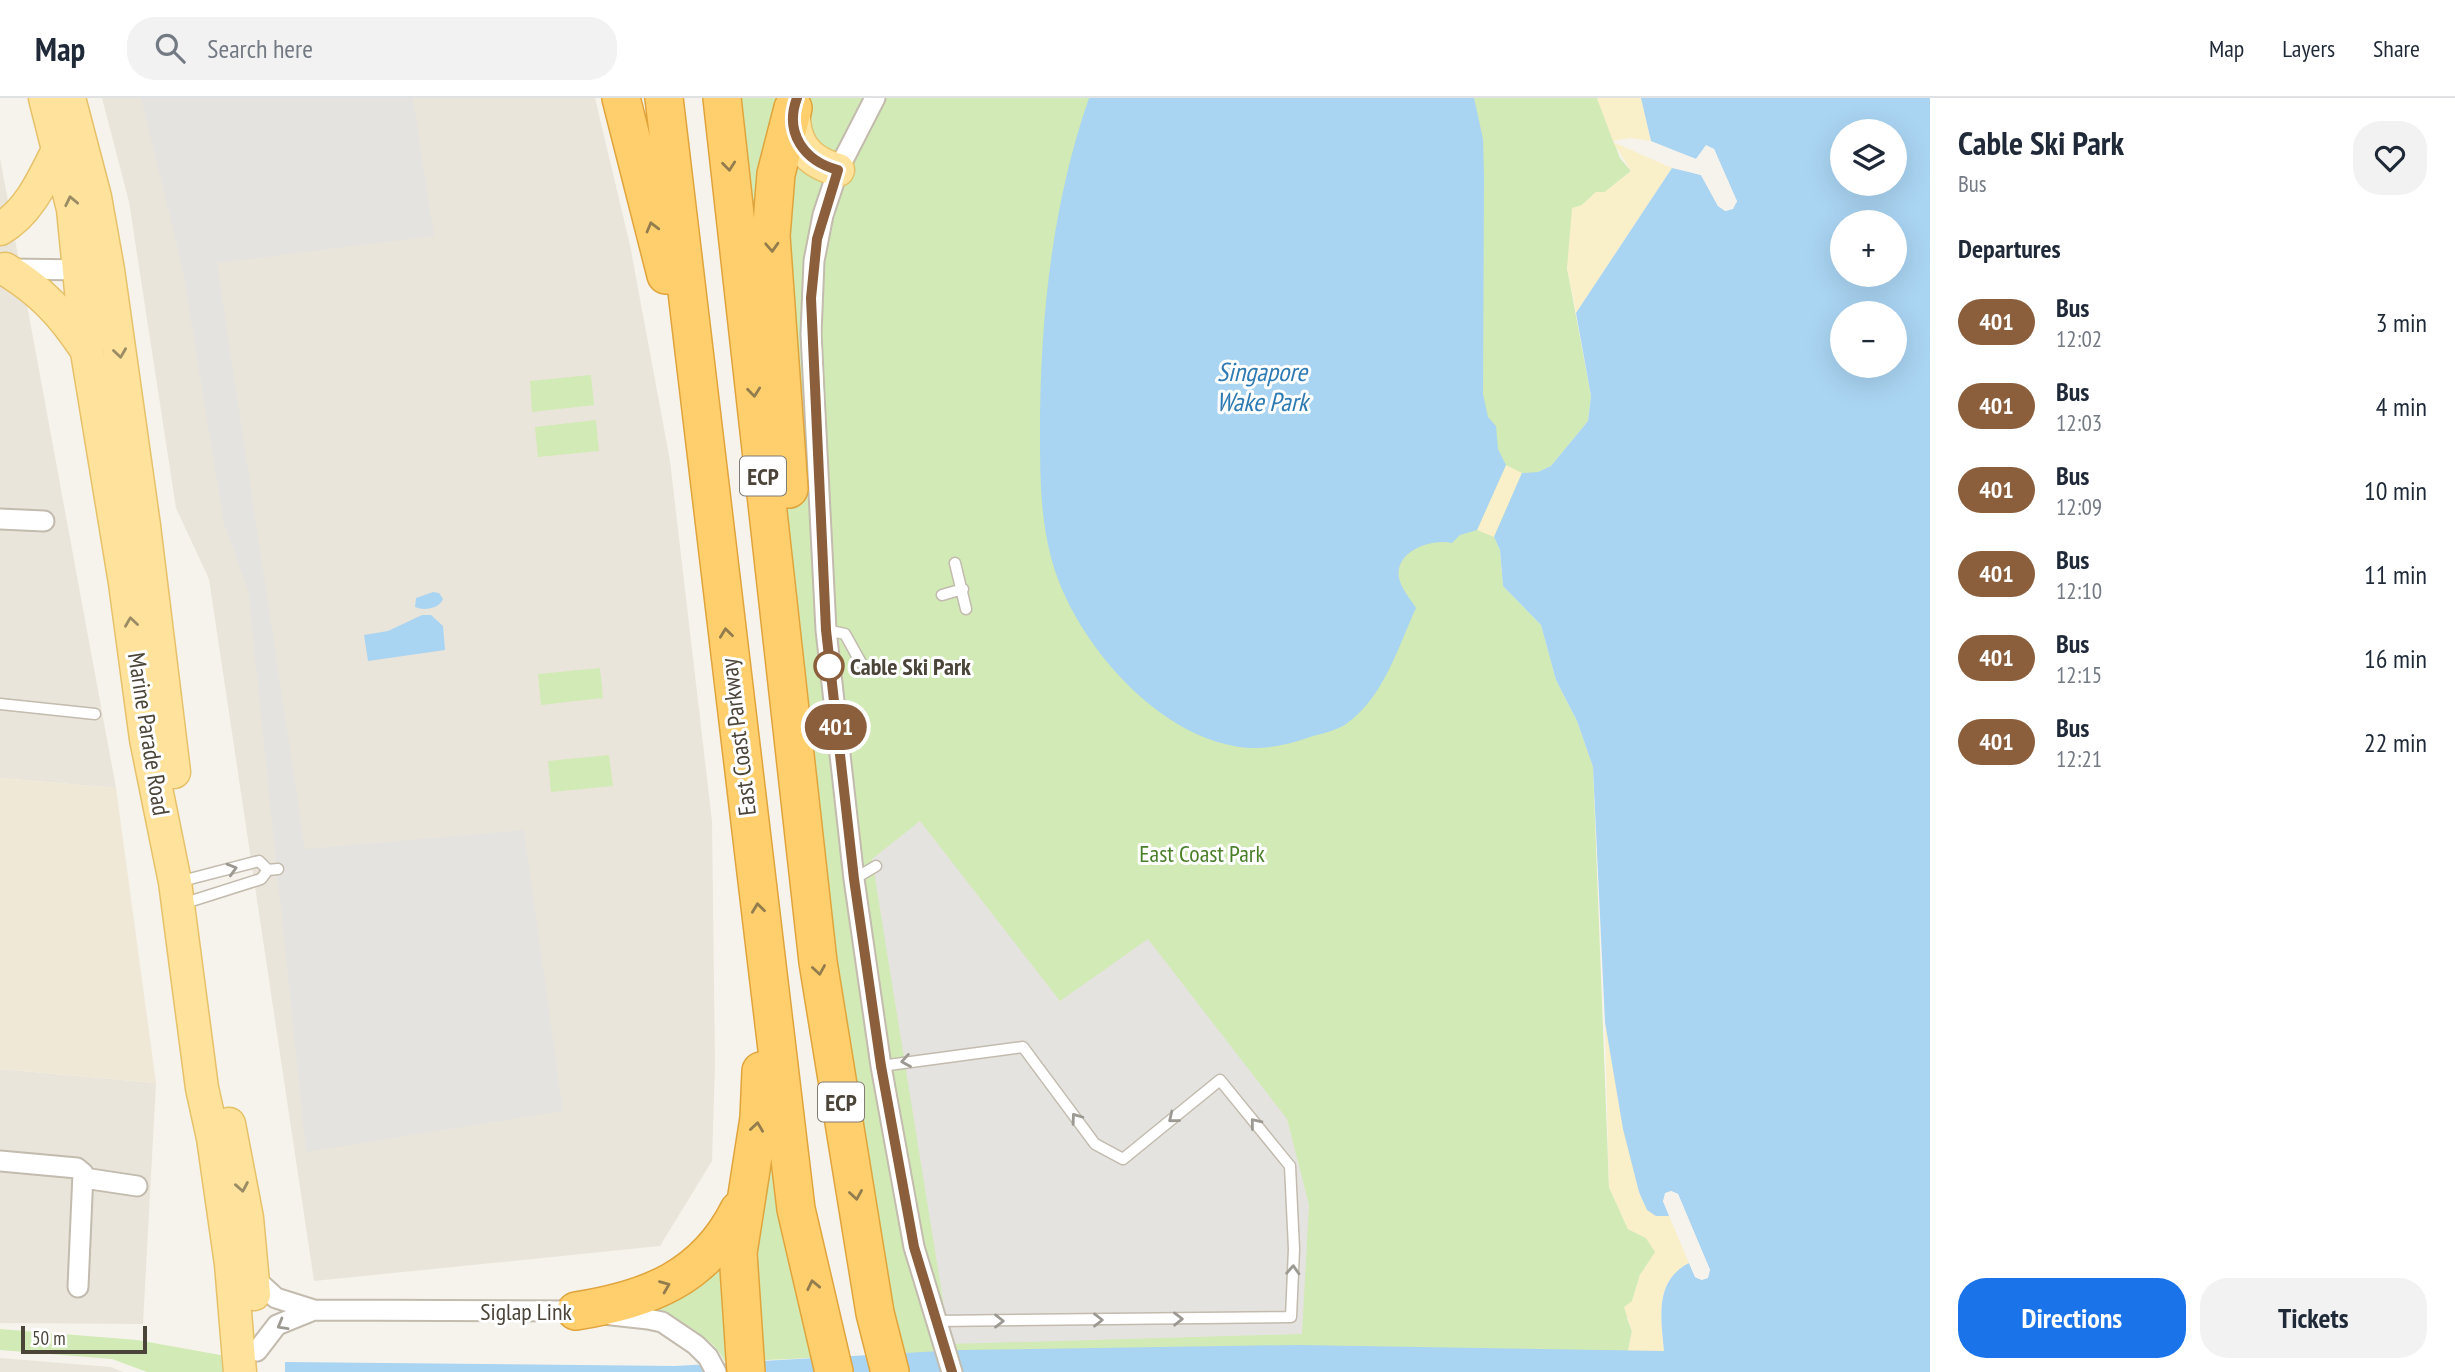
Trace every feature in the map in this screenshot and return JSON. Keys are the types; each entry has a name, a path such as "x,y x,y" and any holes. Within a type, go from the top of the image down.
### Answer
{"highway":[{"path":"621,98 660,258 668,280 688,312"},
{"name":"East Coast Parkway","path":"664,98 766,976 796,1209 831,1362"},
{"name":"ECP","path":"722,98 818,962 875,1313 887,1360"},
{"path":"795,103 776,174 771,236 803,692 805,854"},
{"path":"744,1360 738,1253 759,1118 766,976"},
{"path":"576,1311 614,1305 674,1283 701,1263 716,1245 733,1222 747,1194"}],"main road":[{"name":"Marine Parade Road","path":"45,98 73,209 93,270 164,677 168,740 186,892 202,1088 213,1138 231,1264 252,1365"},
{"name":"Marine Parade Road","path":"69,98 95,197 87,352 125,583 146,740 186,892 247,1218 253,1277 252,1365"},
{"path":"795,103 794,128 801,148 813,160 838,170"},
{"path":"0,229 20,212 37,190 59,148"},
{"path":"2,269 28,284 64,315 87,352"}],"street":[{"path":"876,98 838,170 817,239 811,298 826,630 854,879 881,1066 914,1247 951,1372"},
{"path":"2,269 93,270"},
{"path":"0,519 44,521"},
{"path":"0,1161 77,1168 84,1178 78,1287"},
{"path":"84,1178 137,1186"},
{"name":"Siglap Link","path":"253,1277 276,1298 314,1310 576,1311 662,1322 712,1365"},
{"name":"Siglap Link","path":"252,1365 277,1325 314,1310"}],"lane":[{"path":"955,563 966,608"},
{"path":"942,595 963,589"},
{"path":"826,630 845,634 862,663"},
{"path":"0,704 95,713"},
{"path":"259,861 273,869 261,879 186,892 259,861"},
{"path":"854,879 876,866"},
{"path":"881,1066 1023,1047 1095,1144 1124,1159 1220,1080 1290,1166 1294,1236 1290,1317 936,1321"}],"shaded area":[{"path":"102,98 595,98 630,245 670,461 712,821 715,1066 712,1161 660,1246 314,1281 209,579 176,508 129,202"},
{"path":"141,98 413,98 434,236 217,263 305,849 524,830 563,1111 306,1152 248,590 224,524 182,266"},
{"path":"0,158 116,788 0,778"},
{"path":"0,778 116,788 156,1083 0,1069"},
{"path":"920,821 1060,1001 1148,939 1287,1119 1309,1205 1302,1334 950,1344 872,859"},
{"path":"0,1069 156,1083 143,1324 0,1323"},
{"path":"0,1358 111,1367 123,1372 0,1372"}],"green space":[{"name":"East Coast Park","path":"722,98 1597,98 1620,158 1631,171 1605,192 1596,192 1582,205 1567,268 1591,396 1588,421 1551,466 1538,472 1494,537 1500,550 1503,586 1541,625 1556,680 1577,721 1593,767 1609,1187 1628,1229 1646,1238 1656,1252 1640,1275 1627,1318 1632,1331 1628,1351 890,1372"},
{"path":"591,375 594,405 532,412 530,381"},
{"path":"596,420 599,451 538,457 535,427"},
{"path":"600,668 603,698 541,705 538,674"},
{"path":"609,755 613,786 551,792 548,761"},
{"path":"763,974 832,1357 725,1362 718,1350 699,1334 674,1323 636,1312 696,1260 748,1163"},
{"path":"0,1329 137,1340 226,1356 225,1372 147,1372 112,1359 0,1350"}],"sand":[{"path":"1597,98 1641,98 1651,141 1630,138 1613,141"},
{"path":"1613,142 1672,168 1576,313 1567,268 1572,208 1582,205 1596,192 1605,192 1631,171"},
{"path":"1506,465 1522,473 1494,537 1477,530"},
{"path":"1605,1022 1642,1200 1653,1214 1669,1216 1689,1263 1670,1280 1665,1290 1661,1313 1664,1351 1628,1351 1632,1331 1624,1307 1632,1301 1640,1275 1655,1252 1646,1238 1628,1229 1609,1187"}],"water":[{"name":"Singapore Wake Park","path":"1089,98 1474,98 1483,139 1483,394 1488,417 1496,426 1498,449 1506,465 1477,530 1460,535 1452,543 1435,543 1416,548 1402,560 1399,578 1416,608 1380,686 1359,713 1337,729 1261,748 1234,746 1203,737 1173,721 1119,676 1076,618 1061,587 1047,542 1041,495 1042,347 1057,221 1076,138"},
{"path":"1641,98 1930,98 1930,1372 285,1372 285,1362 675,1366 959,1350 1297,1345 1664,1351 1662,1301 1670,1280 1689,1263 1695,1277 1702,1280 1710,1270 1678,1194 1671,1191 1663,1201 1669,1216 1656,1216 1647,1210 1639,1192 1623,1129 1605,1022 1593,767 1577,721 1556,680 1541,625 1503,586 1500,550 1494,537 1522,473 1538,472 1551,466 1588,421 1591,396 1576,313 1672,168 1701,175 1718,206 1725,211 1737,202 1714,149 1706,146 1696,159 1651,141"},
{"path":"433,592 439,593 443,599 438,605 427,609 415,607 416,598"},
{"path":"422,615 431,615 443,626 445,650 368,661 364,635 388,631"}],"pier":[{"path":"1647,141 1696,159 1706,145 1714,149 1737,201 1733,209 1726,211 1718,206 1701,175 1669,166 1673,164 1703,172 1720,204 1731,206 1733,201 1711,151 1707,149 1696,162"},
{"path":"1671,1191 1678,1194 1710,1270 1708,1278 1702,1280 1695,1277 1688,1260 1692,1261 1698,1274 1705,1275 1707,1270 1675,1197 1668,1196 1667,1201 1673,1215 1671,1219 1663,1201 1665,1193"}],"bus line":[{"name":"401","path":"797,98 793,108 794,128 801,148 807,156 821,165 838,170 817,239 811,298 811,334 826,630 854,879 881,1066 914,1247 952,1372"}],"place":[{"name":"Cable Ski Park","path":"829,666"}]}
